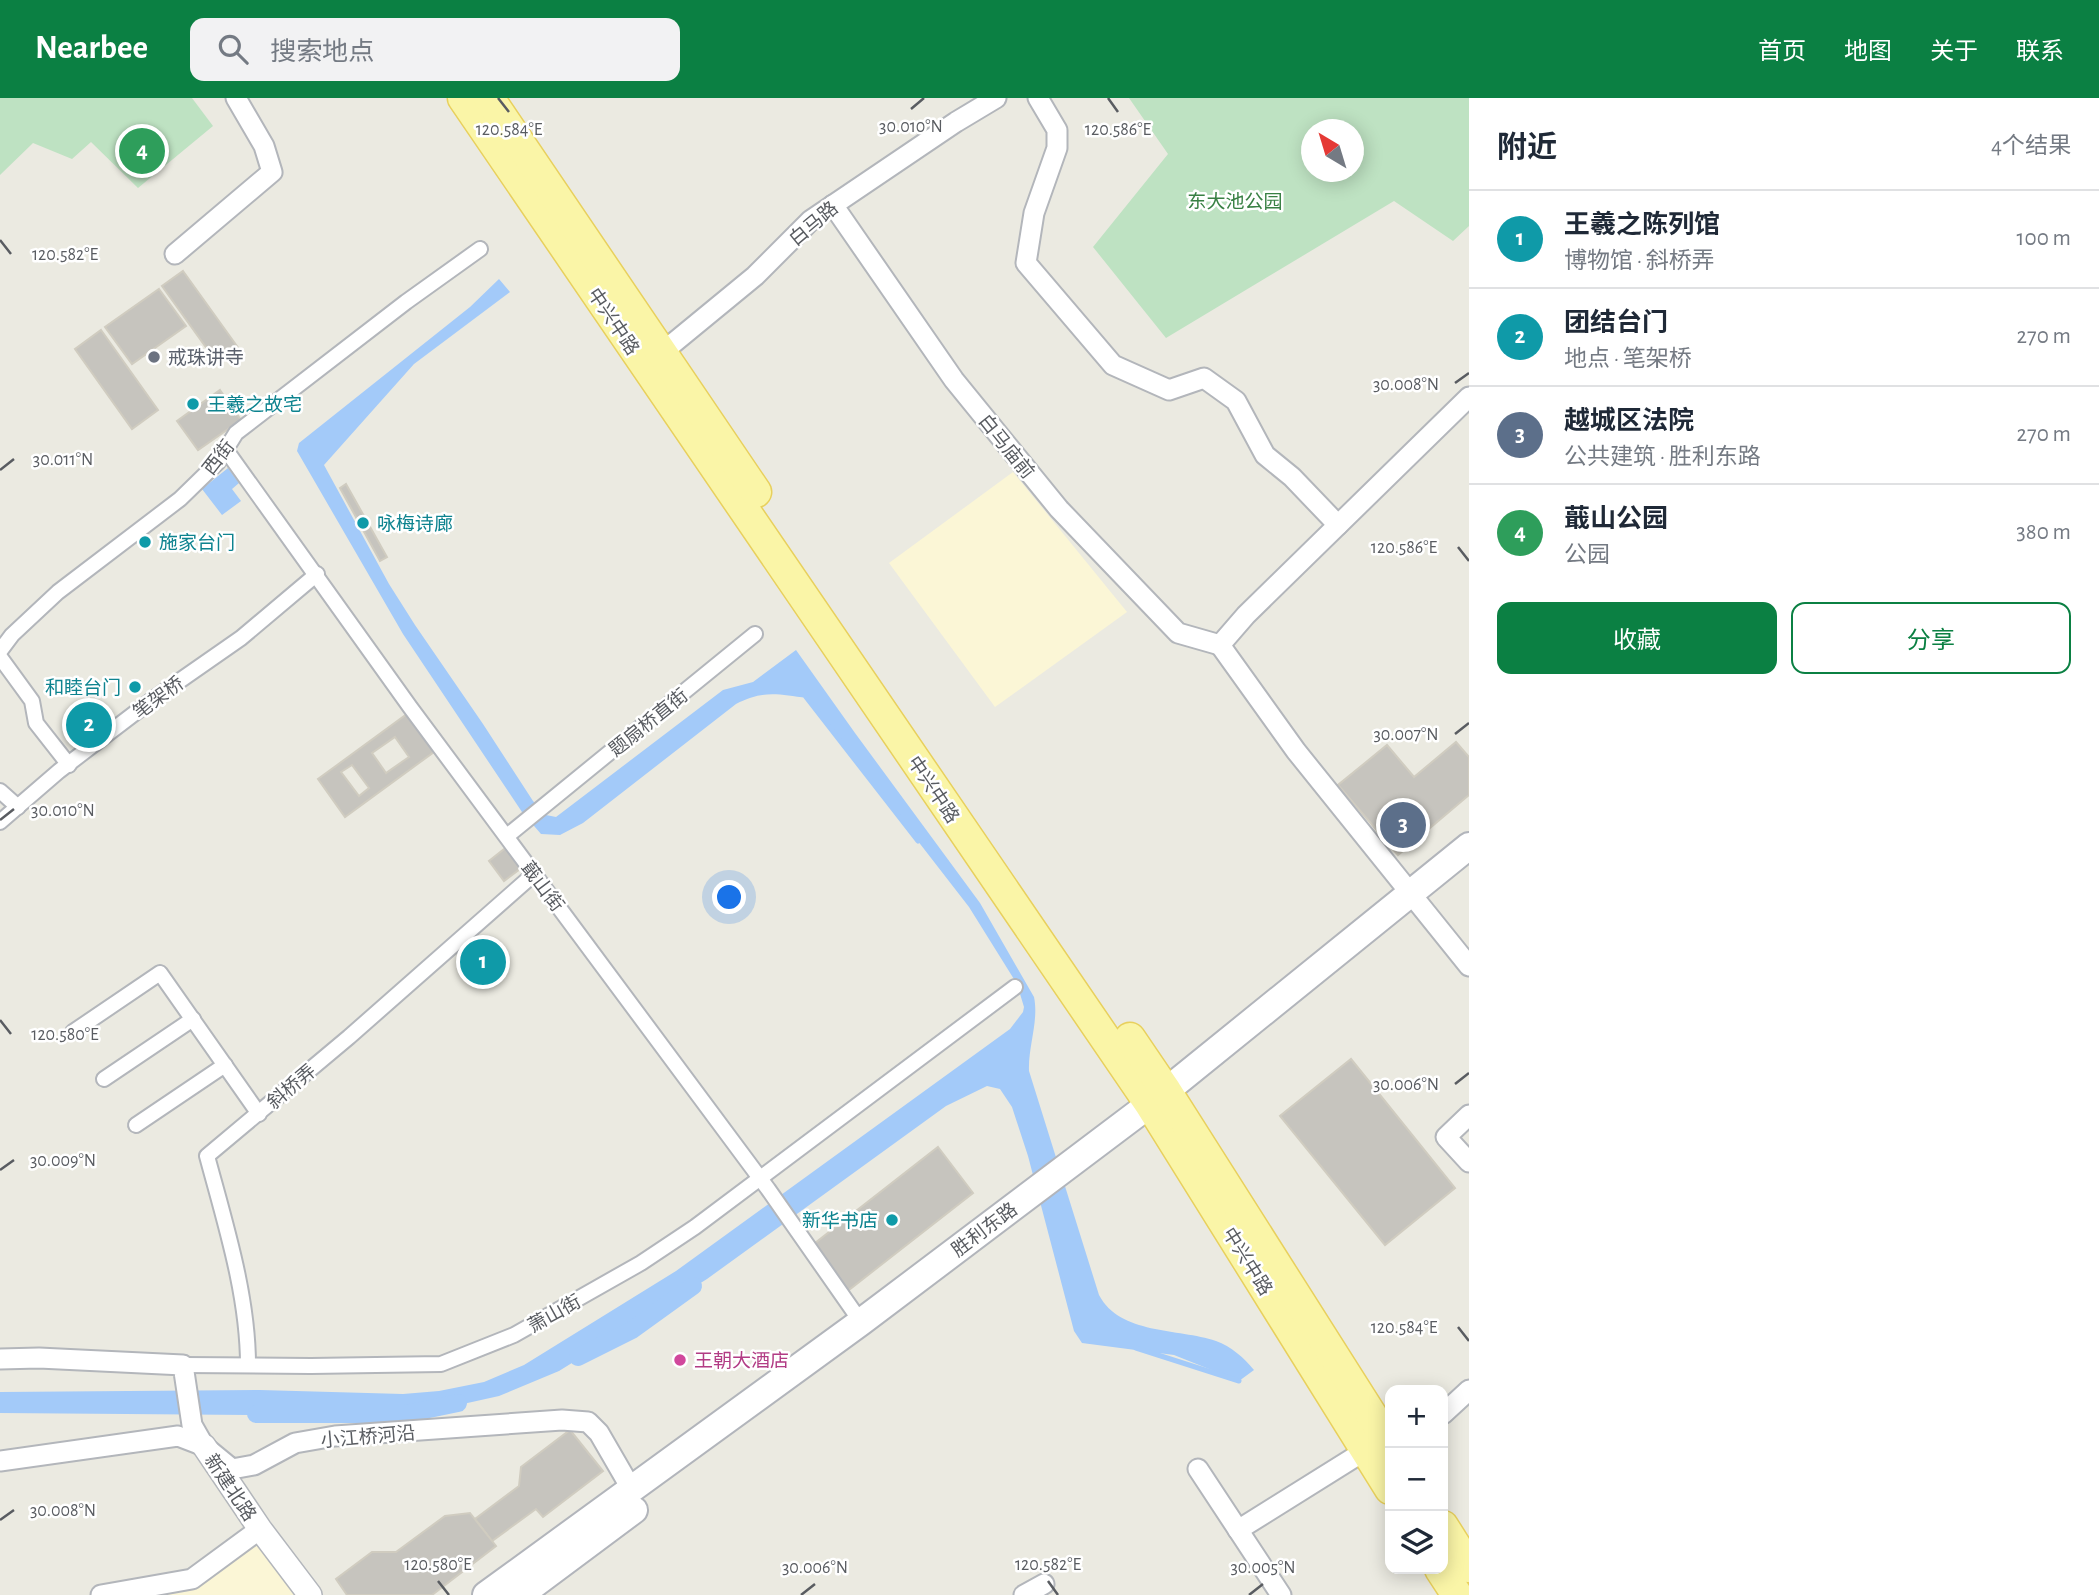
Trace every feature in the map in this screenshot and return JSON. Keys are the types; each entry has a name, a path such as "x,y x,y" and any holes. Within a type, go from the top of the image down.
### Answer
{"main road":[{"name":"中兴中路","path":"463,98 653,360 1163,1105 1378,1447 1385,1472"},
{"name":"中兴中路","path":"489,98 653,360"},
{"name":"胜利东路","path":"520,1595 1163,1105 1416,899 1469,846"},
{"name":"胜利东路","path":"1416,899 1469,865"},
{"name":"胜利东路","path":"486,1595 861,1322 1028,1206"},
{"path":"1448,1534 1469,1567"},
{"path":"1443,1574 1457,1595"}],"street":[{"path":"175,254 272,172 264,146 236,98"},
{"name":"白马路","path":"653,360 755,276 811,220 996,98"},
{"path":"1038,98 1058,130 1057,148 1034,213 1026,263 1113,365 1169,390 1204,378 1236,401 1265,455 1292,477 1338,525"},
{"name":"白马庙前","path":"833,205 954,380 1059,509 1178,633 1220,645"},
{"name":"西街","path":"0,651 12,635 58,592 180,499 218,462 236,433 406,302 480,249"},
{"path":"1469,397 1246,615 1220,645 1296,751 1469,966"},
{"name":"蕺山街","path":"226,450 410,708 792,1222 861,1322"},
{"name":"笔架桥","path":"0,822 152,700 241,638 317,574"},
{"name":"题扇桥直街","path":"507,836 755,634"},
{"path":"0,657 32,701 36,723 69,765"},
{"path":"0,791 18,807"},
{"name":"斜桥弄","path":"248,1365 240,1289 207,1156 259,1114 534,874"},
{"path":"72,1032 160,973 259,1114"},
{"name":"萧山街","path":"0,1359 39,1358 184,1370 248,1365 440,1364 514,1335 641,1264 764,1184 1016,987"},
{"path":"104,1079 193,1019"},
{"path":"136,1125 225,1065"},
{"path":"1469,1115 1446,1137 1469,1163"},
{"name":"新建北路","path":"184,1370 192,1425 260,1529 310,1595"},
{"path":"1448,1409 1469,1390"},
{"name":"小江桥河沿","path":"0,1461 178,1436 204,1446 232,1469 254,1465 295,1443 335,1436 562,1420 588,1422 599,1433 632,1490"},
{"path":"1238,1530 1378,1447"},
{"path":"1198,1469 1281,1595"},
{"path":"101,1595 192,1579 260,1529"},
{"path":"1024,1595 1044,1584"}],"shaded area":[{"path":"1013,472 1127,612 995,707 889,563"},
{"path":"258,1539 298,1595 158,1595 184,1590"}],"green space":[{"path":"0,98 192,98 213,126 138,188 91,142 72,159 33,143 0,175"},
{"name":"东大池公园","path":"1129,98 1469,98 1469,226 1453,241 1394,201 1166,338 1093,247 1168,154"}],"water":[{"path":"499,279 510,292 414,364 324,465 389,584 533,801 546,815 556,817 723,690 753,682 796,650 980,903 1034,997 1035,1015 1029,1071 1099,1295 1108,1308 1135,1324 1201,1337 1227,1346 1254,1370 1239,1381 1174,1355 1082,1343 1074,1331 1028,1156 1012,1107 1000,1089 987,1086 946,1106 707,1279 559,1371 499,1396 445,1408 251,1415 0,1413 0,1392 260,1390 403,1394 439,1391 484,1382 524,1365 676,1271 1010,1029 1023,1012 1017,984 969,907 807,698 779,694 762,695 736,704 583,823 560,835 541,834 522,812 403,634 297,451 299,443 470,307"},
{"path":"228,468 239,483 232,489 241,501 222,515 202,489"}],"building":[{"path":"183,271 239,349 218,364 162,286"},
{"path":"159,289 186,326 132,364 105,327"},
{"path":"101,330 158,410 132,429 75,349"},
{"path":"220,390 241,420 198,450 177,421"},
{"name":"咏梅诗廊","path":"346,484 387,557 380,561 340,488"},
{"path":"407,714 434,752 345,817 318,779","holes":["395,737 409,757 386,773 372,753","352,765 369,788 359,796 341,772"]},
{"path":"1456,742 1469,757 1469,795 1398,855 1338,785 1387,745 1414,777"},
{"path":"508,846 524,866 504,881 489,861"},
{"path":"1351,1059 1455,1188 1385,1245 1280,1116"},
{"name":"新华书店","path":"938,1147 973,1193 845,1293 810,1247"},
{"path":"570,1430 603,1471 543,1517 536,1509 492,1541 475,1519 519,1486 521,1467"},
{"path":"470,1513 496,1546 432,1595 347,1595 336,1579 372,1552 396,1552 445,1516"}],"waterway":[{"path":"806,697 918,841"},
{"path":"578,1357 632,1330 693,1286"},
{"path":"1136,1348 1239,1381"},
{"path":"256,1414 405,1414 458,1403"}],"place":[{"name":"蕺山公园","path":"142,151"},
{"name":"戒珠讲寺","path":"154,357"},
{"name":"王羲之故宅","path":"193,404"},
{"name":"咏梅诗廊","path":"363,523"},
{"name":"施家台门","path":"145,542"},
{"name":"和睦台门","path":"135,687"},
{"name":"团结台门","path":"89,725"},
{"name":"越城区法院","path":"1403,825"},
{"name":"王羲之陈列馆","path":"483,962"},
{"name":"新华书店","path":"892,1220"},
{"name":"王朝大酒店","path":"680,1360"}]}
